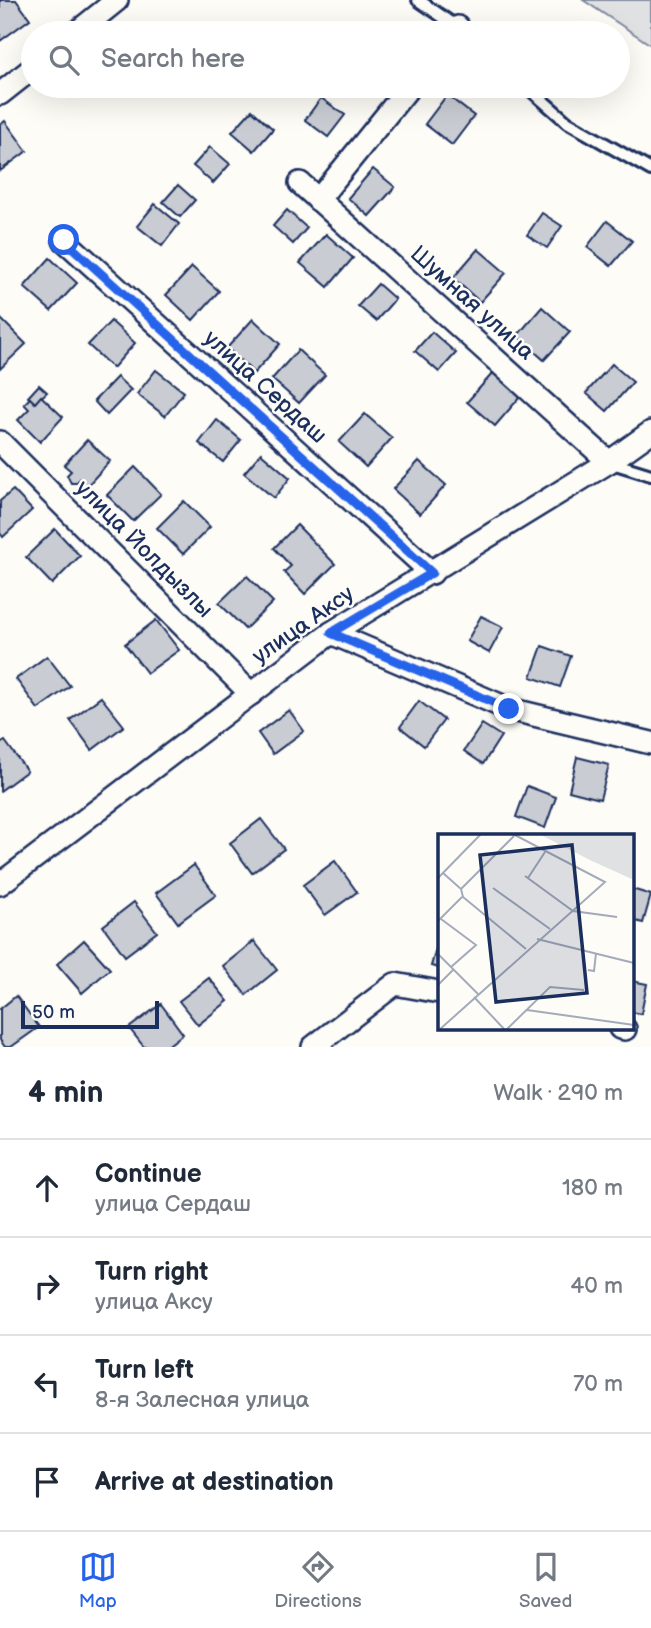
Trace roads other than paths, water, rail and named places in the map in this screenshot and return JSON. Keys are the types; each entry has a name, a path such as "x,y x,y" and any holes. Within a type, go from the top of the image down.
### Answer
{"street":[{"path":"91,21 117,0"},
{"path":"0,94 21,77"},
{"path":"318,200 400,98"},
{"name":"Шумная улица","path":"300,183 609,462"},
{"name":"улица Сердаш","path":"64,240 432,573"},
{"name":"улица Аксу","path":"0,884 331,633 609,462 651,432"},
{"name":"улица Йолдызлы","path":"0,442 251,694"},
{"path":"331,633 509,709 651,744"},
{"path":"313,1047 395,984 438,992"}],"lane":[{"path":"418,0 446,21"},
{"path":"540,98 567,122 651,170"},
{"path":"609,462 651,475"}]}
